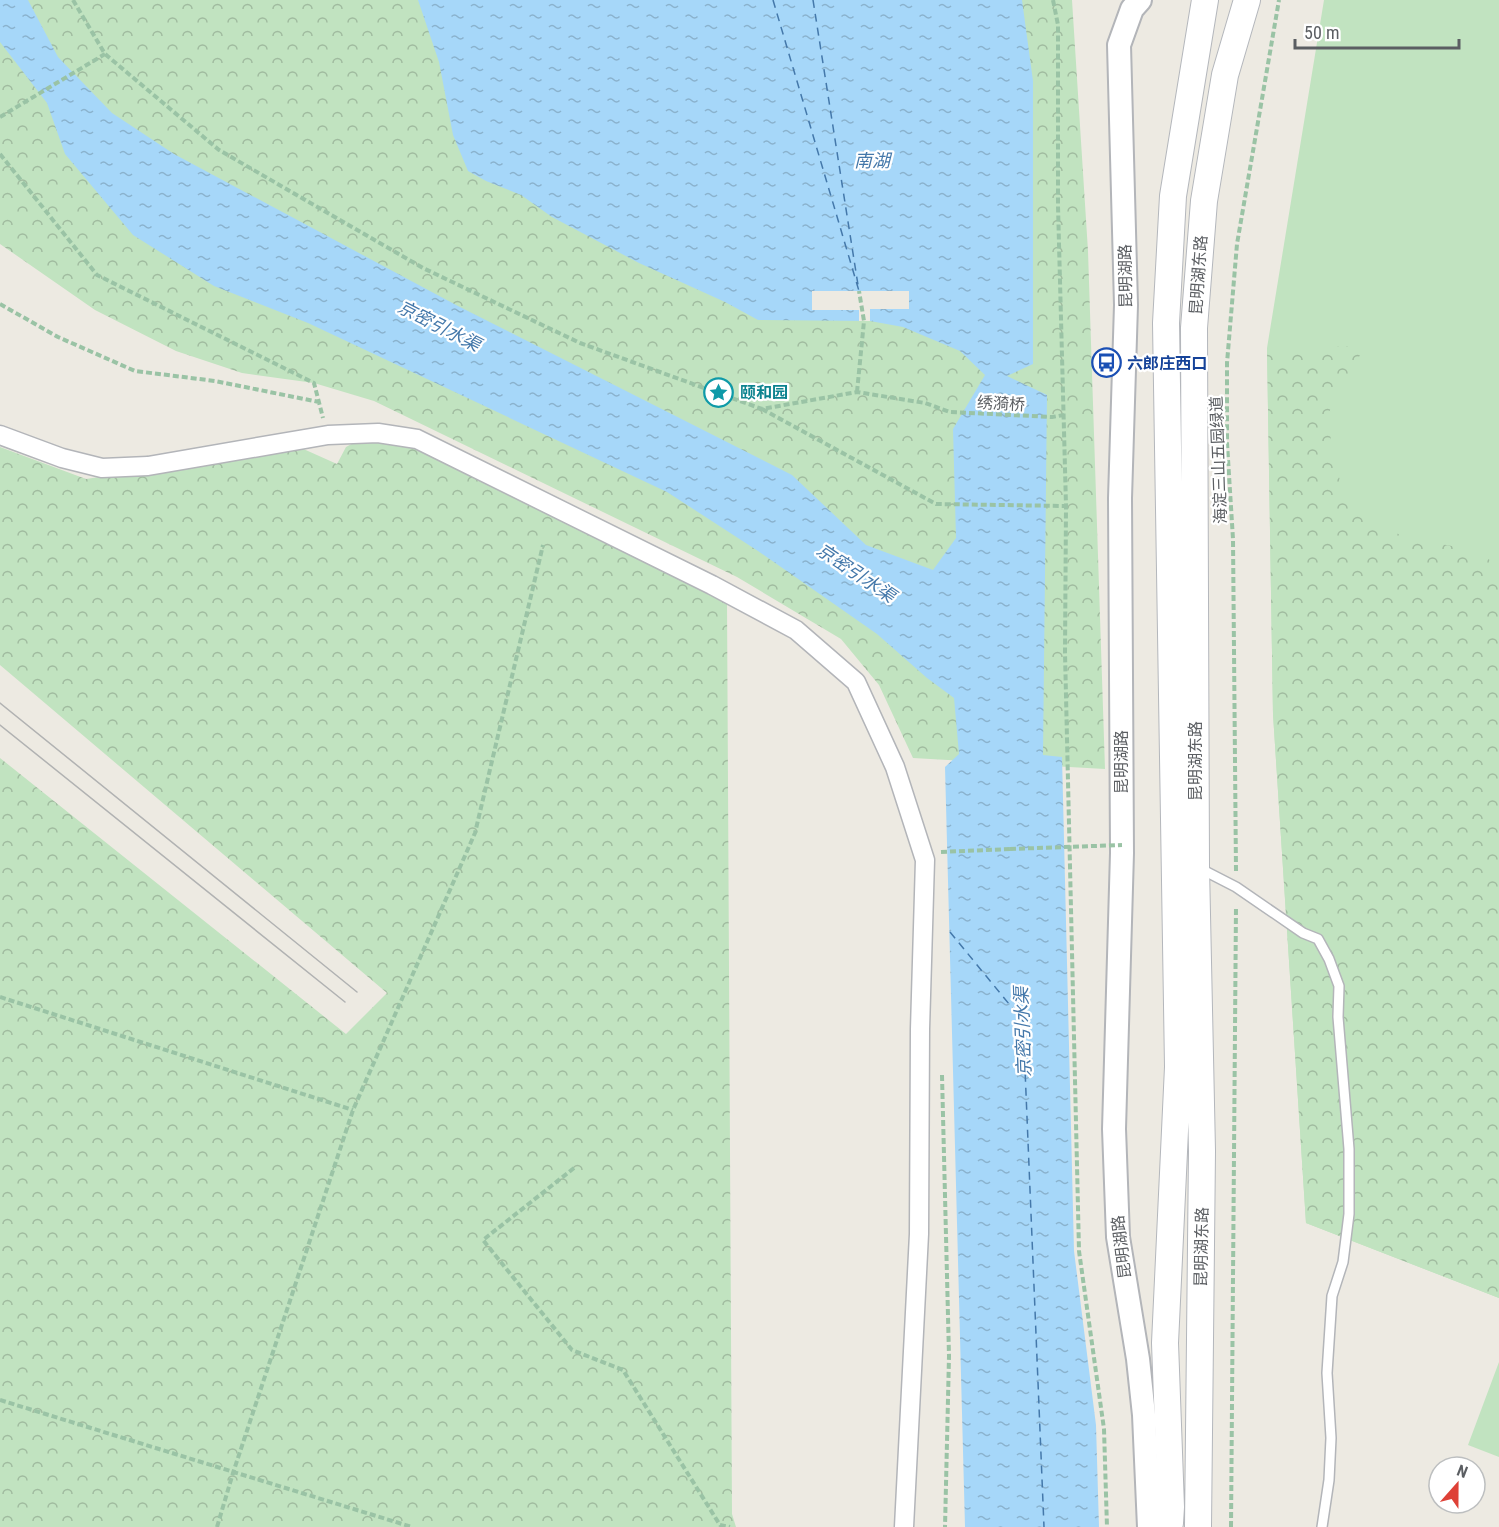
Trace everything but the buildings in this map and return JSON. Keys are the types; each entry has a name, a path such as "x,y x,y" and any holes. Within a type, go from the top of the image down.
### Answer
{"main road":[{"name":"昆明湖东路","path":"1168,1527 1171,1507 1166,1343 1178,1067 1166,323 1173,196 1205,0"},
{"name":"昆明湖东路","path":"1198,1527 1203,1150 1196,867 1194,328 1204,201 1225,75 1245,0"}],"street":[{"name":"昆明湖路","path":"1140,0 1132,9 1119,45 1126,304 1119,498 1122,845 1114,1129 1118,1237 1138,1359 1144,1415 1149,1527"},
{"path":"0,435 62,458 102,468 148,466 328,435 378,433 417,439 712,585 796,630 856,682 895,766 925,860 920,1029 919,1234 904,1527"}],"lane":[{"path":"1196,867 1236,887 1303,933 1318,939 1329,959 1339,986 1338,1017 1349,1149 1349,1215 1343,1262 1332,1296 1326,1373 1331,1448 1322,1527"}],"path":[{"path":"72,0 105,54 219,150 423,268 580,343 762,409 936,504 1066,506"},
{"path":"1053,0 1058,25 1058,206 1066,506 1065,653 1080,1251 1104,1429 1107,1527"},
{"name":"海淀三山五园绿道","path":"1231,1527 1236,887 1233,539 1227,443 1227,363 1237,244 1279,0"},
{"path":"0,117 105,54"},
{"path":"0,154 97,274 314,383 328,435"},
{"path":"856,392 864,321 860,291"},
{"path":"0,304 58,337 135,371 215,381 319,402"},
{"name":"绣漪桥","path":"762,409 856,392 925,403 950,412 1052,417 1064,415"},
{"path":"217,1527 353,1110 475,833 543,545"},
{"path":"922,852 1122,845"},
{"path":"941,852 941,863"},
{"path":"0,997 353,1110"},
{"path":"942,1070 949,1356 945,1527"},
{"path":"574,1168 483,1240 572,1350 623,1370 720,1525 730,1527"},
{"path":"0,1400 412,1527"}],"green space":[{"name":"颐和园","path":"0,0 1072,0 1088,251 1105,769 913,758 879,685 841,639 737,577 374,401 314,383 242,373 176,351 95,310 0,244"},
{"path":"1324,0 1499,0 1499,1298 1306,1223 1273,714 1267,348"},
{"path":"1365,346 1330,410 1331,455 1348,502 1403,537 1479,551 1499,568 1499,1298 1306,1223 1273,714 1267,348"},
{"path":"357,441 420,445 727,601 732,1514 736,1527 0,1527 0,758 346,1034 387,993 0,665 0,447 86,479 299,447 337,464 346,447"},
{"path":"1499,1362 1499,1457 1468,1445"}],"water":[{"path":"0,0 28,0 58,57 112,113 174,154 458,306 792,475 866,545 933,570 956,538 953,429 985,375 960,351 903,327 870,321 758,320 725,302 639,263 552,217 521,195 468,171 453,135 439,62 418,0 1022,0 1033,81 1033,364 1007,376 1047,395 1043,755 1062,757 1074,1251 1096,1425 1099,1527 965,1527 945,767 959,754 954,698 927,678 877,634 758,551 667,492 308,323 214,286 133,235 65,154 47,103 0,42"}],"pier":[{"path":"812,291 909,291 909,309 870,309 870,321 859,321 859,310 812,310"}],"ferry route":[{"path":"773,0 859,291"},
{"path":"813,0 858,285"},
{"path":"950,932 1023,1021 1044,1527"}],"tram line":[{"path":"0,703 357,992"},
{"path":"0,725 345,1002"}],"place":[{"name":"六郎庄西口","path":"1106,363"},
{"name":"颐和园","path":"719,392"}],"water label":[{"name":"南湖","path":"872,161"},
{"name":"京密引水渠","path":"439,326"},
{"name":"京密引水渠","path":"856,573"},
{"name":"京密引水渠","path":"1023,1032"}]}
